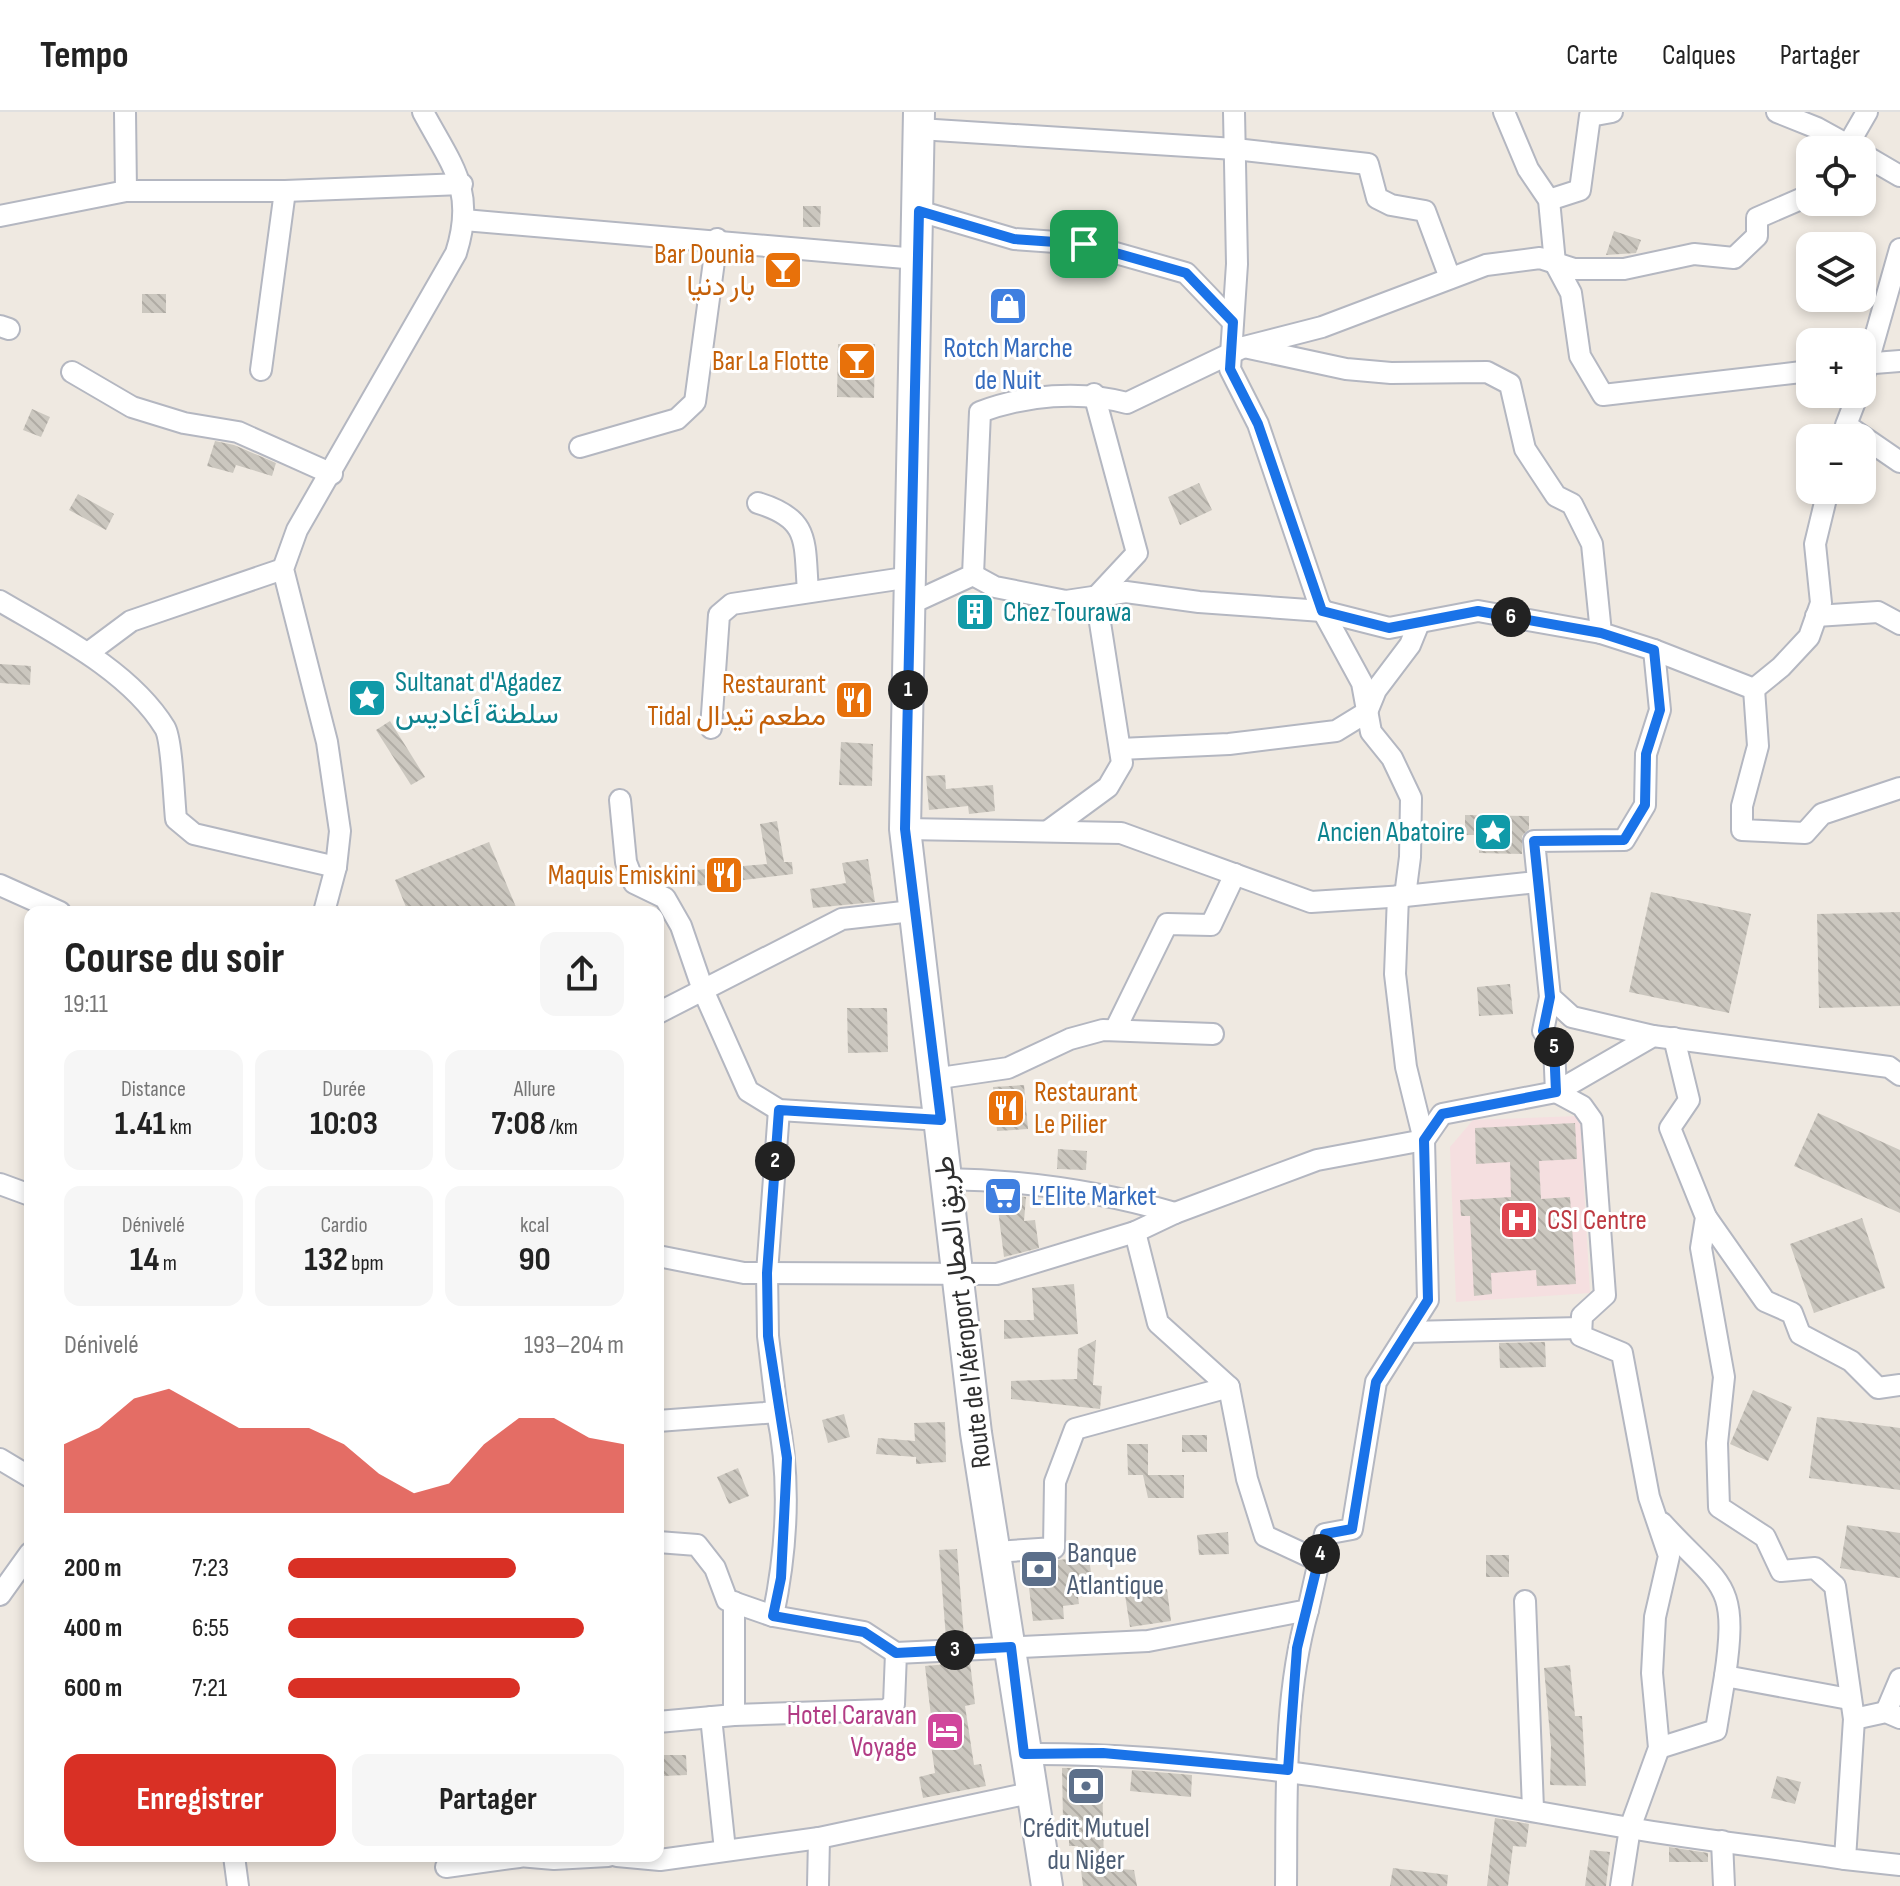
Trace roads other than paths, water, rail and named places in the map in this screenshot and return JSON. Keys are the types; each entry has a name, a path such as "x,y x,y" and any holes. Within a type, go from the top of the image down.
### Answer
{"main road":[{"name":"Route de l'Aéroport طريق المطار","path":"919,121 905,829 912,911 941,1120 945,1179 960,1275 976,1433 1047,1886"}],"street":[{"path":"125,112 126,191"},
{"path":"326,906 336,867 340,831 327,742 283,569 297,530 332,474 456,253 464,220 462,184 423,112"},
{"path":"1234,112 1237,264 1233,322 1238,352 1230,369 1258,424 1322,611 1362,683 1371,732 1392,758 1411,798 1410,857 1401,896 1395,974 1406,1067 1424,1140 1428,1300 1376,1382 1352,1529 1325,1534 1297,1648 1288,1770 1286,1886"},
{"path":"1504,112 1528,169 1549,200 1555,263 1571,293 1580,356 1603,395 1796,373"},
{"path":"1549,200 1580,190 1590,116 1612,112"},
{"path":"1777,112 1826,136"},
{"path":"1858,136 1867,112"},
{"path":"919,121 1368,164 1377,198 1391,205 1425,211 1450,278"},
{"path":"1876,162 1900,176"},
{"path":"0,216 126,191 285,191 462,184"},
{"path":"261,370 285,191"},
{"path":"973,575 980,412 1004,403 1094,394 1127,403 1238,352 1322,327 1486,265 1540,258 1574,269 1624,269 1694,254 1734,258 1757,236 1757,218 1796,201"},
{"path":"919,211 1014,239 1084,244 1186,273 1233,322"},
{"path":"464,220 717,239 917,259"},
{"path":"580,447 677,419 695,402 717,239"},
{"path":"1876,330 1900,249"},
{"path":"1238,352 1391,373 1487,372 1510,384 1525,449 1556,496 1572,504 1592,544 1601,633"},
{"path":"1876,367 1900,361"},
{"path":"72,372 132,407 184,423 238,432 332,474"},
{"path":"1094,394 1137,553 1096,597"},
{"path":"1876,449 1900,462"},
{"path":"758,503 781,510 797,522 803,536 808,591"},
{"path":"1754,689 1781,667 1809,637 1821,603 1815,544 1825,504"},
{"path":"88,653 131,621 283,569"},
{"path":"711,728 719,615 732,604 808,591 911,590 973,575 995,587 1066,601 1126,592 1199,602 1322,611 1389,628 1478,611 1601,633 1754,689"},
{"path":"1048,831 1108,787 1122,763 1096,597"},
{"path":"0,601 88,653 120,677 166,729 176,819 194,834 336,867"},
{"path":"1816,616 1878,612 1900,624"},
{"path":"1120,749 1229,744 1336,731 1367,712 1376,690 1410,645 1419,623"},
{"path":"1556,1092 1554,1046 1543,1031 1550,997 1534,841 1624,840 1645,805 1646,754 1660,710 1654,650"},
{"path":"1754,689 1758,746 1742,806 1742,830 1805,833 1822,814 1900,788"},
{"path":"620,800 626,862 634,883 665,898 681,926 703,990 748,1091 779,1110 941,1120"},
{"path":"905,829 1121,833 1311,902 1537,882"},
{"path":"1115,1030 1167,924 1211,925 1235,874"},
{"path":"0,885 47,906"},
{"path":"664,1010 842,919 912,911"},
{"path":"1550,997 1572,1017 1663,1037 1889,1067 1900,1075"},
{"path":"933,1079 1008,1068 1070,1039 1103,1030 1213,1034"},
{"path":"664,1257 744,1273 997,1274 1135,1232 1175,1213 1317,1160 1424,1140 1442,1114 1556,1092 1663,1037"},
{"path":"1663,1037 1689,1100 1670,1128 1706,1217 1765,1301 1792,1313 1800,1334 1851,1361 1878,1388 1900,1385"},
{"path":"1556,1092 1582,1106 1592,1120 1605,1295 1582,1316 1581,1336 1622,1353 1655,1516 1669,1556 1655,1617 1652,1673 1659,1748 1630,1828 1621,1886"},
{"path":"773,1616 781,1578 787,1458 777,1412 768,1336 767,1273 779,1110"},
{"path":"945,1179 1009,1180 1108,1194 1175,1213"},
{"path":"0,1184 24,1193"},
{"path":"1706,1217 1701,1248 1724,1377 1717,1443 1719,1507 1765,1537 1781,1571 1815,1568 1835,1586 1854,1719 1845,1859"},
{"path":"1135,1232 1158,1323 1229,1387 1247,1479 1265,1536 1319,1561"},
{"path":"1408,1332 1581,1328"},
{"path":"995,1552 1054,1548 1055,1482 1075,1429 1229,1387"},
{"path":"664,1421 777,1412"},
{"path":"0,1459 24,1473"},
{"path":"1655,1516 1720,1583 1730,1604 1731,1632 1716,1730 1659,1748"},
{"path":"664,1542 697,1545 715,1568 727,1600 773,1616 864,1632 896,1653 1148,1641 1308,1610"},
{"path":"0,1595 24,1561"},
{"path":"1525,1601 1533,1809"},
{"path":"734,1602 734,1715"},
{"path":"664,1721 734,1715 886,1710 894,1704 896,1653"},
{"path":"1725,1676 1849,1699"},
{"path":"1854,1719 1893,1715 1900,1679"},
{"path":"711,1717 725,1850"},
{"path":"1024,1754 1103,1753 1288,1770 1533,1809 1630,1828 1900,1865"},
{"path":"664,1859 819,1838 1030,1793"},
{"path":"818,1886 819,1838"},
{"path":"1722,1841 1724,1886"},
{"path":"235,1862 238,1886"},
{"path":"446,1867 482,1862"}],"place":[{"name":"Bar Dounia بار دنيا","path":"783,270"},
{"name":"Rotch Marche de Nuit","path":"1008,306"},
{"name":"Bar La Flotte","path":"857,361"},
{"name":"Chez Tourawa","path":"975,612"},
{"name":"Sultanat d'Agadez سلطنة أغاديس","path":"367,698"},
{"name":"Restaurant Tidal مطعم تيدال","path":"854,700"},
{"name":"Ancien Abatoire","path":"1493,832"},
{"name":"Maquis Emiskini","path":"724,875"},
{"name":"Restaurant Le Pilier","path":"1006,1108"},
{"name":"L’Elite Market","path":"1003,1196"},
{"name":"CSI Centre","path":"1519,1220"},
{"name":"Banque Atlantique","path":"1039,1569"},
{"name":"Hotel Caravan Voyage","path":"945,1731"},
{"name":"Crédit Mutuel du Niger","path":"1086,1786"}]}
